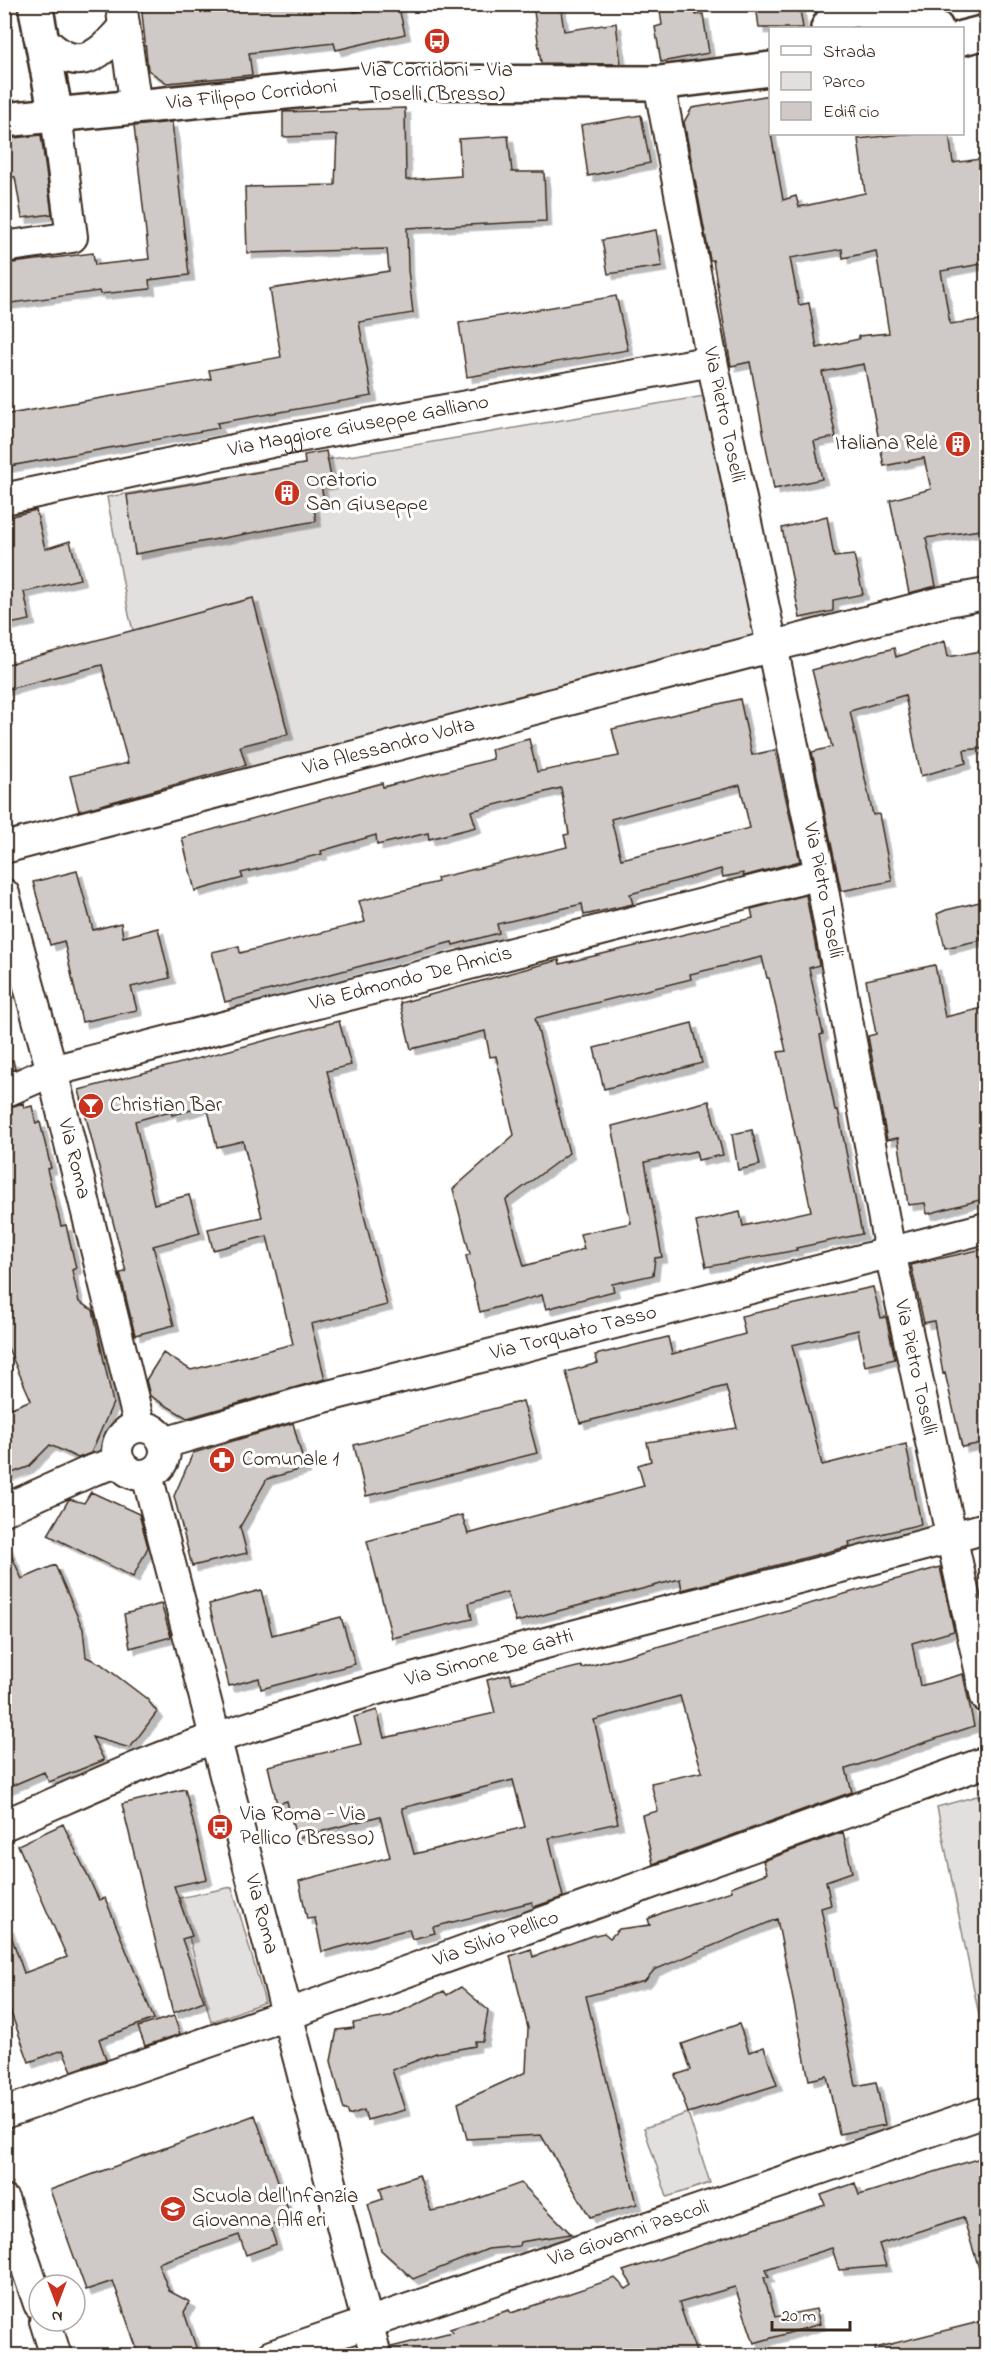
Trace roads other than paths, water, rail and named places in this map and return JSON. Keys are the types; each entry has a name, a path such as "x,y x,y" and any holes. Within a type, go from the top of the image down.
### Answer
{"street":[{"path":"37,20 52,50 65,58 82,60 99,54 123,15"},
{"path":"123,15 136,107"},
{"path":"851,16 929,27"},
{"path":"4,247 72,237 56,115 37,20"},
{"name":"Via Filippo Corridoni","path":"4,120 386,82 659,83 769,69"},
{"name":"Via Pietro Toselli","path":"659,83 712,362 820,874 890,1252 987,1697"},
{"name":"Via Maggiore Giuseppe Galliano","path":"4,499 271,442 712,362"},
{"name":"Via Alessandro Volta","path":"4,848 942,602 987,594"},
{"name":"Via Edmondo De Amicis","path":"4,1092 52,1071 820,874"},
{"name":"Via Roma","path":"4,894 152,1435"},
{"name":"Via Torquato Tasso","path":"152,1435 301,1402 987,1228"},
{"path":"130,1429 152,1435 162,1462 147,1475 127,1472 119,1462 117,1445 122,1436 130,1429"},
{"path":"4,1510 93,1470 119,1462"},
{"name":"Via Roma","path":"147,1475 376,2355"},
{"name":"Via Simone De Gatti","path":"4,1825 217,1737 519,1649 987,1528"},
{"name":"Via Silvio Pellico","path":"4,2113 289,2014 987,1762"},
{"name":"Via Giovanni Pascoli","path":"271,2355 987,2112"},
{"path":"4,2201 28,2273"},
{"path":"49,2333 56,2355"}],"place":[{"name":"Via Corridoni - Via Toselli (Bresso)","path":"437,41"},
{"name":"Italiana Relè","path":"958,444"},
{"name":"Oratorio San Giuseppe","path":"287,493"},
{"name":"Christian Bar","path":"91,1106"},
{"name":"Comunale 1","path":"222,1460"},
{"name":"Via Roma - Via Pellico (Bresso)","path":"220,1827"},
{"name":"Scuola dell'Infanzia Giovanna Alfieri","path":"173,2209"}]}
